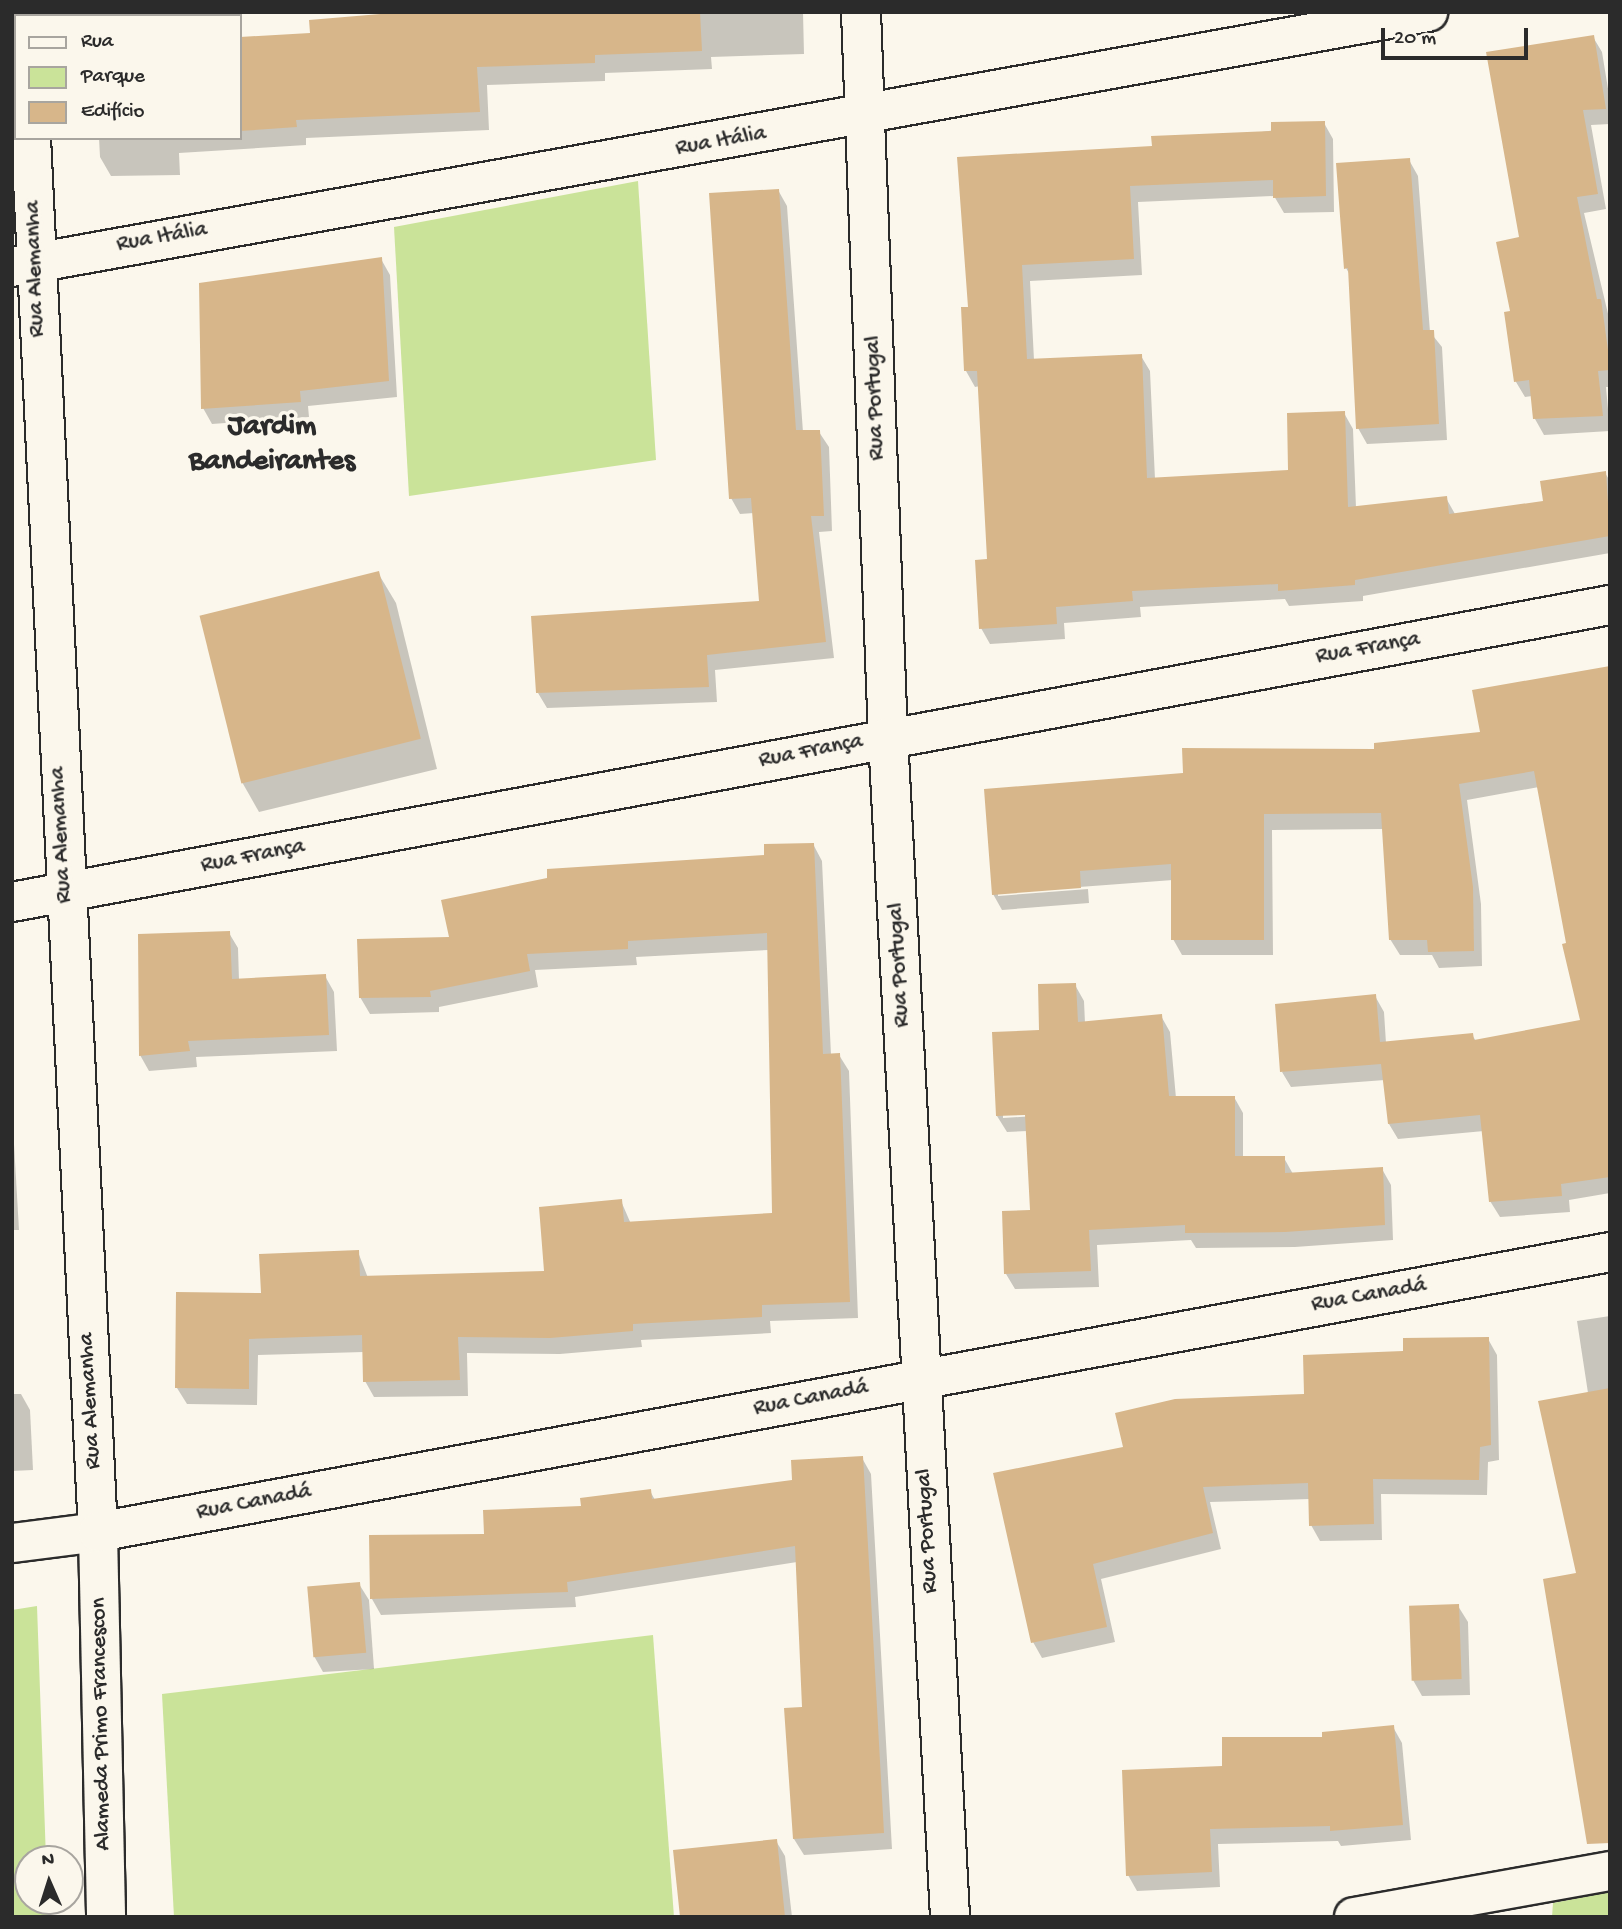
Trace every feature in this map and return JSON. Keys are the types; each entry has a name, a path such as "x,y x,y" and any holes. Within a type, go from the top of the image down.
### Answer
{"street":[{"name":"Rua Portugal","path":"861,12 888,737 950,1917"},
{"name":"Rua Itália","path":"24,264 866,117 1429,12"},
{"name":"Rua Alemanha","path":"31,140 24,264 65,892 98,1532"},
{"name":"Rua França","path":"12,902 888,737 1610,605"},
{"name":"Rua Canadá","path":"12,1544 98,1532 1610,1252"},
{"name":"Alameda Primo Francescon","path":"98,1532 106,1917"},
{"path":"1354,1917 1610,1871"}],"green space":[{"path":"638,181 656,460 409,496 394,227"},
{"path":"37,1606 46,1845 14,1845 14,1915 48,1917 12,1917 12,1610"},
{"path":"653,1635 674,1917 174,1917 162,1694"},
{"path":"1610,1892 1610,1917 1552,1917 1553,1903"}],"building":[{"path":"404,12 700,12 702,51 595,55 595,63 477,67 480,112 296,120 297,127 242,131 242,37 310,33 309,20"},
{"path":"1594,35 1606,109 1583,110 1598,194 1577,197 1597,299 1601,299 1610,365 1610,370 1598,371 1603,416 1533,419 1529,380 1514,382 1504,312 1510,311 1496,242 1519,237 1486,52"},
{"path":"1325,121 1326,196 1273,198 1273,180 1130,186 1134,259 1022,265 1027,359 1142,354 1147,478 1288,470 1287,413 1345,411 1348,507 1447,496 1449,514 1543,501 1540,481 1606,471 1610,536 1355,580 1355,585 1278,591 1278,584 1132,591 1133,601 1056,607 1057,624 979,629 975,560 987,559 977,371 964,371 961,307 968,307 957,157 1152,146 1151,136 1271,131 1271,122"},
{"path":"1410,158 1423,330 1434,330 1439,424 1356,429 1348,268 1344,269 1336,163"},
{"path":"779,189 796,430 820,430 824,516 811,516 826,642 707,655 709,687 536,693 531,616 759,601 751,498 729,499 709,193"},
{"path":"382,257 389,381 300,391 301,402 201,409 199,283"},
{"path":"379,571 421,739 241,784 199,616"},
{"path":"1610,666 1610,1177 1561,1184 1562,1196 1489,1202 1480,1115 1388,1124 1381,1064 1280,1072 1275,1004 1376,994 1380,1042 1473,1033 1474,1040 1580,1020 1562,944 1566,943 1534,771 1459,784 1473,887 1474,951 1428,952 1427,940 1389,940 1381,813 1264,814 1264,940 1171,940 1171,864 1080,871 1081,888 992,895 984,789 1183,773 1182,748 1374,749 1374,743 1480,732 1472,690"},
{"path":"814,843 823,1054 840,1053 850,1302 762,1305 762,1317 633,1324 633,1331 550,1338 458,1337 460,1380 363,1382 362,1335 249,1339 249,1389 175,1388 176,1292 261,1293 259,1254 359,1250 360,1276 544,1271 539,1207 622,1199 624,1222 772,1213 767,933 628,941 628,949 527,954 530,971 430,991 431,997 359,998 357,939 449,937 441,900 547,878 547,869 764,855 764,844"},
{"path":"230,931 232,979 326,974 329,1035 188,1041 190,1051 139,1056 138,934"},
{"path":"1076,983 1078,1022 1162,1014 1169,1096 1235,1096 1235,1156 1285,1156 1285,1173 1383,1167 1385,1225 1285,1232 1185,1233 1185,1225 1089,1230 1091,1271 1004,1274 1002,1211 1030,1210 1025,1115 996,1116 992,1032 1039,1030 1038,984"},
{"path":"1489,1337 1491,1445 1480,1447 1479,1480 1373,1479 1374,1524 1309,1526 1308,1483 1203,1487 1213,1533 1093,1564 1107,1627 1031,1643 993,1473 1123,1447 1115,1413 1175,1399 1304,1394 1303,1355 1403,1351 1403,1338"},
{"path":"1610,1388 1610,1843 1587,1844 1543,1579 1576,1573 1538,1401"},
{"path":"863,1456 884,1833 793,1839 784,1708 802,1707 795,1546 567,1582 568,1592 370,1599 369,1535 484,1534 483,1510 581,1506 580,1498 651,1489 652,1499 792,1480 791,1460"},
{"path":"360,1582 366,1653 313,1657 307,1587"},
{"path":"1459,1604 1462,1679 1412,1681 1409,1606"},
{"path":"1394,1725 1403,1825 1330,1831 1330,1826 1210,1829 1212,1872 1126,1876 1122,1770 1222,1766 1222,1737 1322,1737 1322,1732"},
{"path":"777,1839 785,1917 680,1917 673,1850"}],"district":[{"name":"Jardim Bandeirantes","path":"272,445"}]}
